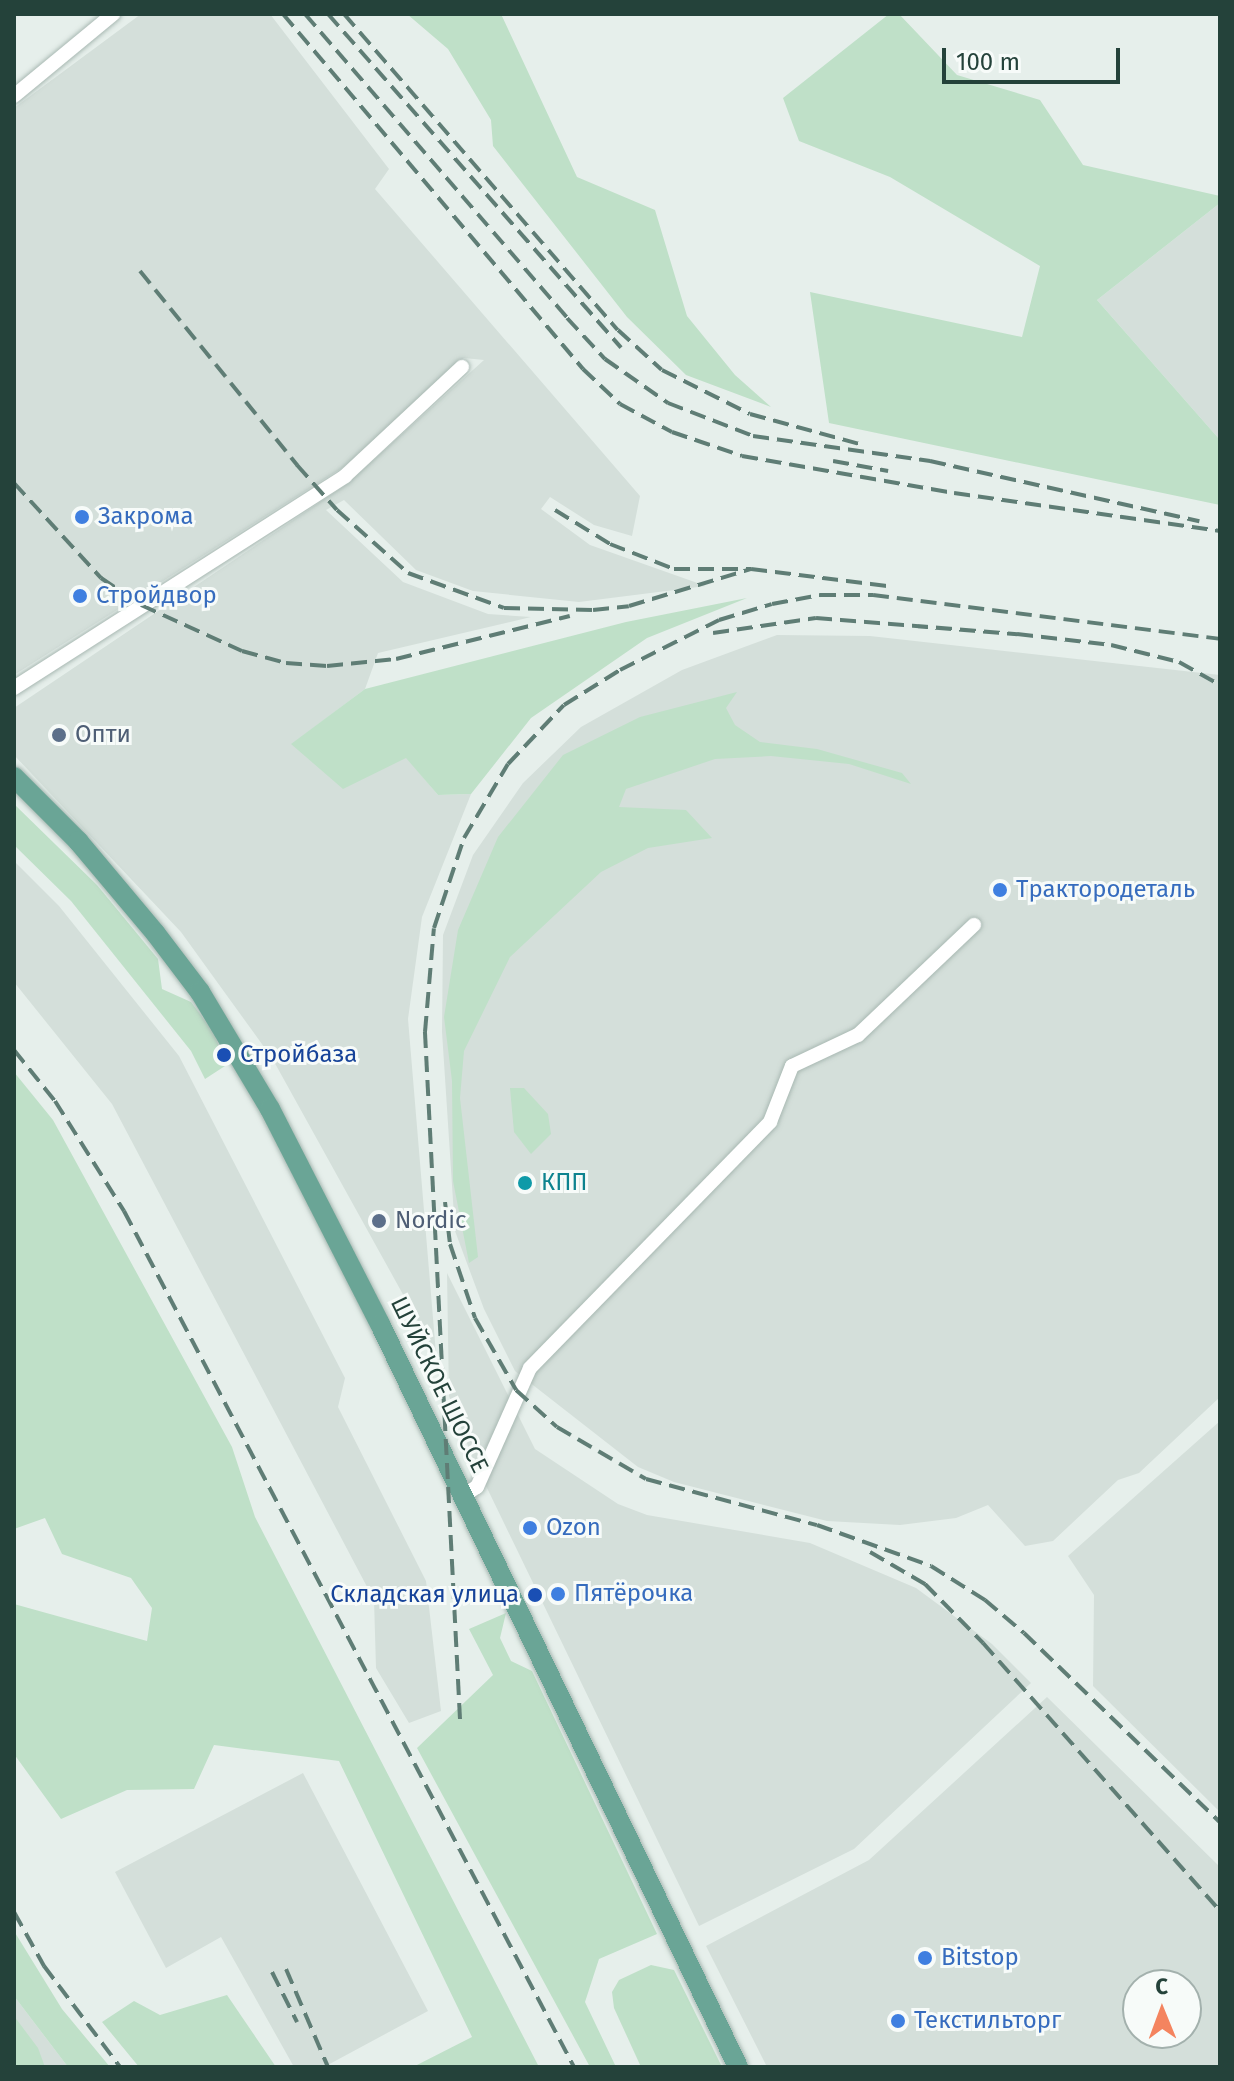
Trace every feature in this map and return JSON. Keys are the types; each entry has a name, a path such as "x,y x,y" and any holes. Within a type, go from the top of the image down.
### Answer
{"main road":[{"name":"ШУЙСКОЕ ШОССЕ","path":"14,777 119,887 231,1040 347,1256 738,2067"}],"street":[{"path":"14,96 113,14"},
{"path":"14,688 345,476 462,367"},
{"path":"464,1495 477,1487 530,1368 770,1122 792,1066 858,1035 974,925"}],"shaded area":[{"path":"141,14 270,14 389,169 375,189 640,496 632,536 594,525 550,497 541,509 590,545 706,586 579,602 473,591 416,570 344,500 326,510 403,582 488,614 531,617 378,653 365,689 292,744 407,758 438,795 471,794 422,917 408,1019 436,1354 272,1058 181,932 14,755 14,708 347,484 484,360 464,358 345,466 14,675 14,108"},
{"path":"1220,203 1220,440 1097,300"},
{"path":"777,635 870,636 1220,675 1220,1397 1139,1473 1118,1480 1053,1541 1025,1546 988,1505 956,1518 900,1525 827,1521 674,1482 638,1467 515,1371 484,1309 455,1231 442,1032 443,935 473,855 523,783 581,727 682,670"},
{"path":"14,861 59,906 179,1056 345,1378 338,1407 426,1581 441,1711 409,1723 376,1668 374,1600 112,1104 14,982"},
{"path":"447,1273 535,1449 618,1504 647,1515 810,1543 916,1588 992,1644 1031,1683 854,1849 699,1926 473,1459 449,1396"},
{"path":"1220,1421 1220,1812 1093,1686 1094,1595 1068,1556"},
{"path":"1047,1697 1220,1867 1220,2067 767,2067 706,1946 869,1860"},
{"path":"303,1773 428,2011 324,2067 294,2067 221,1937 166,1968 115,1872"},
{"path":"14,1996 68,2067 14,2067"}],"green space":[{"path":"407,14 501,14 577,177 655,210 687,316 735,375 771,407 686,375 627,317 493,146 491,120 448,49"},
{"path":"889,14 899,14 957,75 1040,100 1083,165 1220,196 1220,203 1097,300 1220,440 1220,505 829,423 810,292 1022,337 1040,266 890,177 799,141 783,98"},
{"path":"747,598 647,638 531,718 471,794 438,795 406,758 343,789 291,744 365,689 626,622"},
{"path":"737,692 726,708 735,725 760,742 817,749 902,773 911,784 849,764 771,756 715,759 626,789 619,807 686,810 712,838 648,848 601,872 510,957 464,1051 460,1098 478,1257 469,1263 453,1181 452,1081 444,1017 458,930 498,837 563,755 640,717"},
{"path":"14,804 97,885 158,959 162,989 191,1002 215,1034 225,1066 205,1079 191,1051 71,901 14,845"},
{"path":"14,1072 53,1120 232,1447 255,1517 539,2067 413,2067 472,2037 339,1761 214,1745 194,1789 127,1790 61,1819 14,1754 14,1604 147,1641 152,1608 131,1578 62,1554 45,1518 14,1529"},
{"path":"510,1088 524,1088 548,1114 551,1134 531,1154 514,1132"},
{"path":"506,1613 500,1638 511,1661 532,1671 657,1934 599,1959 585,2002 616,2067 590,2067 417,1748 493,1675 469,1629"},
{"path":"14,1931 62,2009 110,2067 68,2067 14,1996"},
{"path":"651,1965 674,1970 722,2067 641,2067 614,2008 612,1992 619,1980"},
{"path":"227,1995 276,2067 139,2067 102,2022 134,2001 160,2015"},
{"path":"14,2016 38,2048 45,2067 14,2067"}],"railway":[{"path":"283,14 583,369 620,404 672,432 742,456 954,493 1220,531"},
{"path":"305,14 605,359 668,403 753,436 930,461 1199,521"},
{"path":"328,14 621,347"},
{"path":"344,14 618,330 662,370 750,414 860,444"},
{"path":"140,271 297,465 337,510 408,573 504,608 593,610 629,606 751,569"},
{"path":"833,461 888,471"},
{"path":"14,483 101,578 141,605 242,651 286,663 327,666 396,659 570,616"},
{"path":"555,510 610,544 674,569 751,569 887,586"},
{"path":"460,1719 425,1032 434,928 464,838 508,764 564,705 620,670 719,620 772,604 820,595 873,595 1220,639"},
{"path":"713,633 816,618 1017,634 1111,645 1179,662 1220,685"},
{"path":"14,1050 55,1101 124,1211 574,2067"},
{"path":"445,1202 450,1244 475,1318 516,1390 557,1427 646,1479 817,1525 931,1566 985,1600 1024,1633 1220,1822"},
{"path":"870,1552 925,1584 983,1643 1220,1911"},
{"path":"14,1912 44,1966 120,2067"},
{"path":"286,1969 328,2067"},
{"path":"272,1972 297,2022"}],"place":[{"name":"Закрома","path":"82,517"},
{"name":"Стройдвор","path":"80,596"},
{"name":"Опти","path":"59,735"},
{"name":"Трактородеталь","path":"1000,890"},
{"name":"Стройбаза","path":"224,1055"},
{"name":"КПП","path":"525,1183"},
{"name":"Nordic","path":"379,1221"},
{"name":"Ozon","path":"530,1528"},
{"name":"Пятёрочка","path":"558,1594"},
{"name":"Складская улица","path":"535,1595"},
{"name":"Bitstop","path":"925,1958"},
{"name":"Текстильторг","path":"898,2021"}]}
